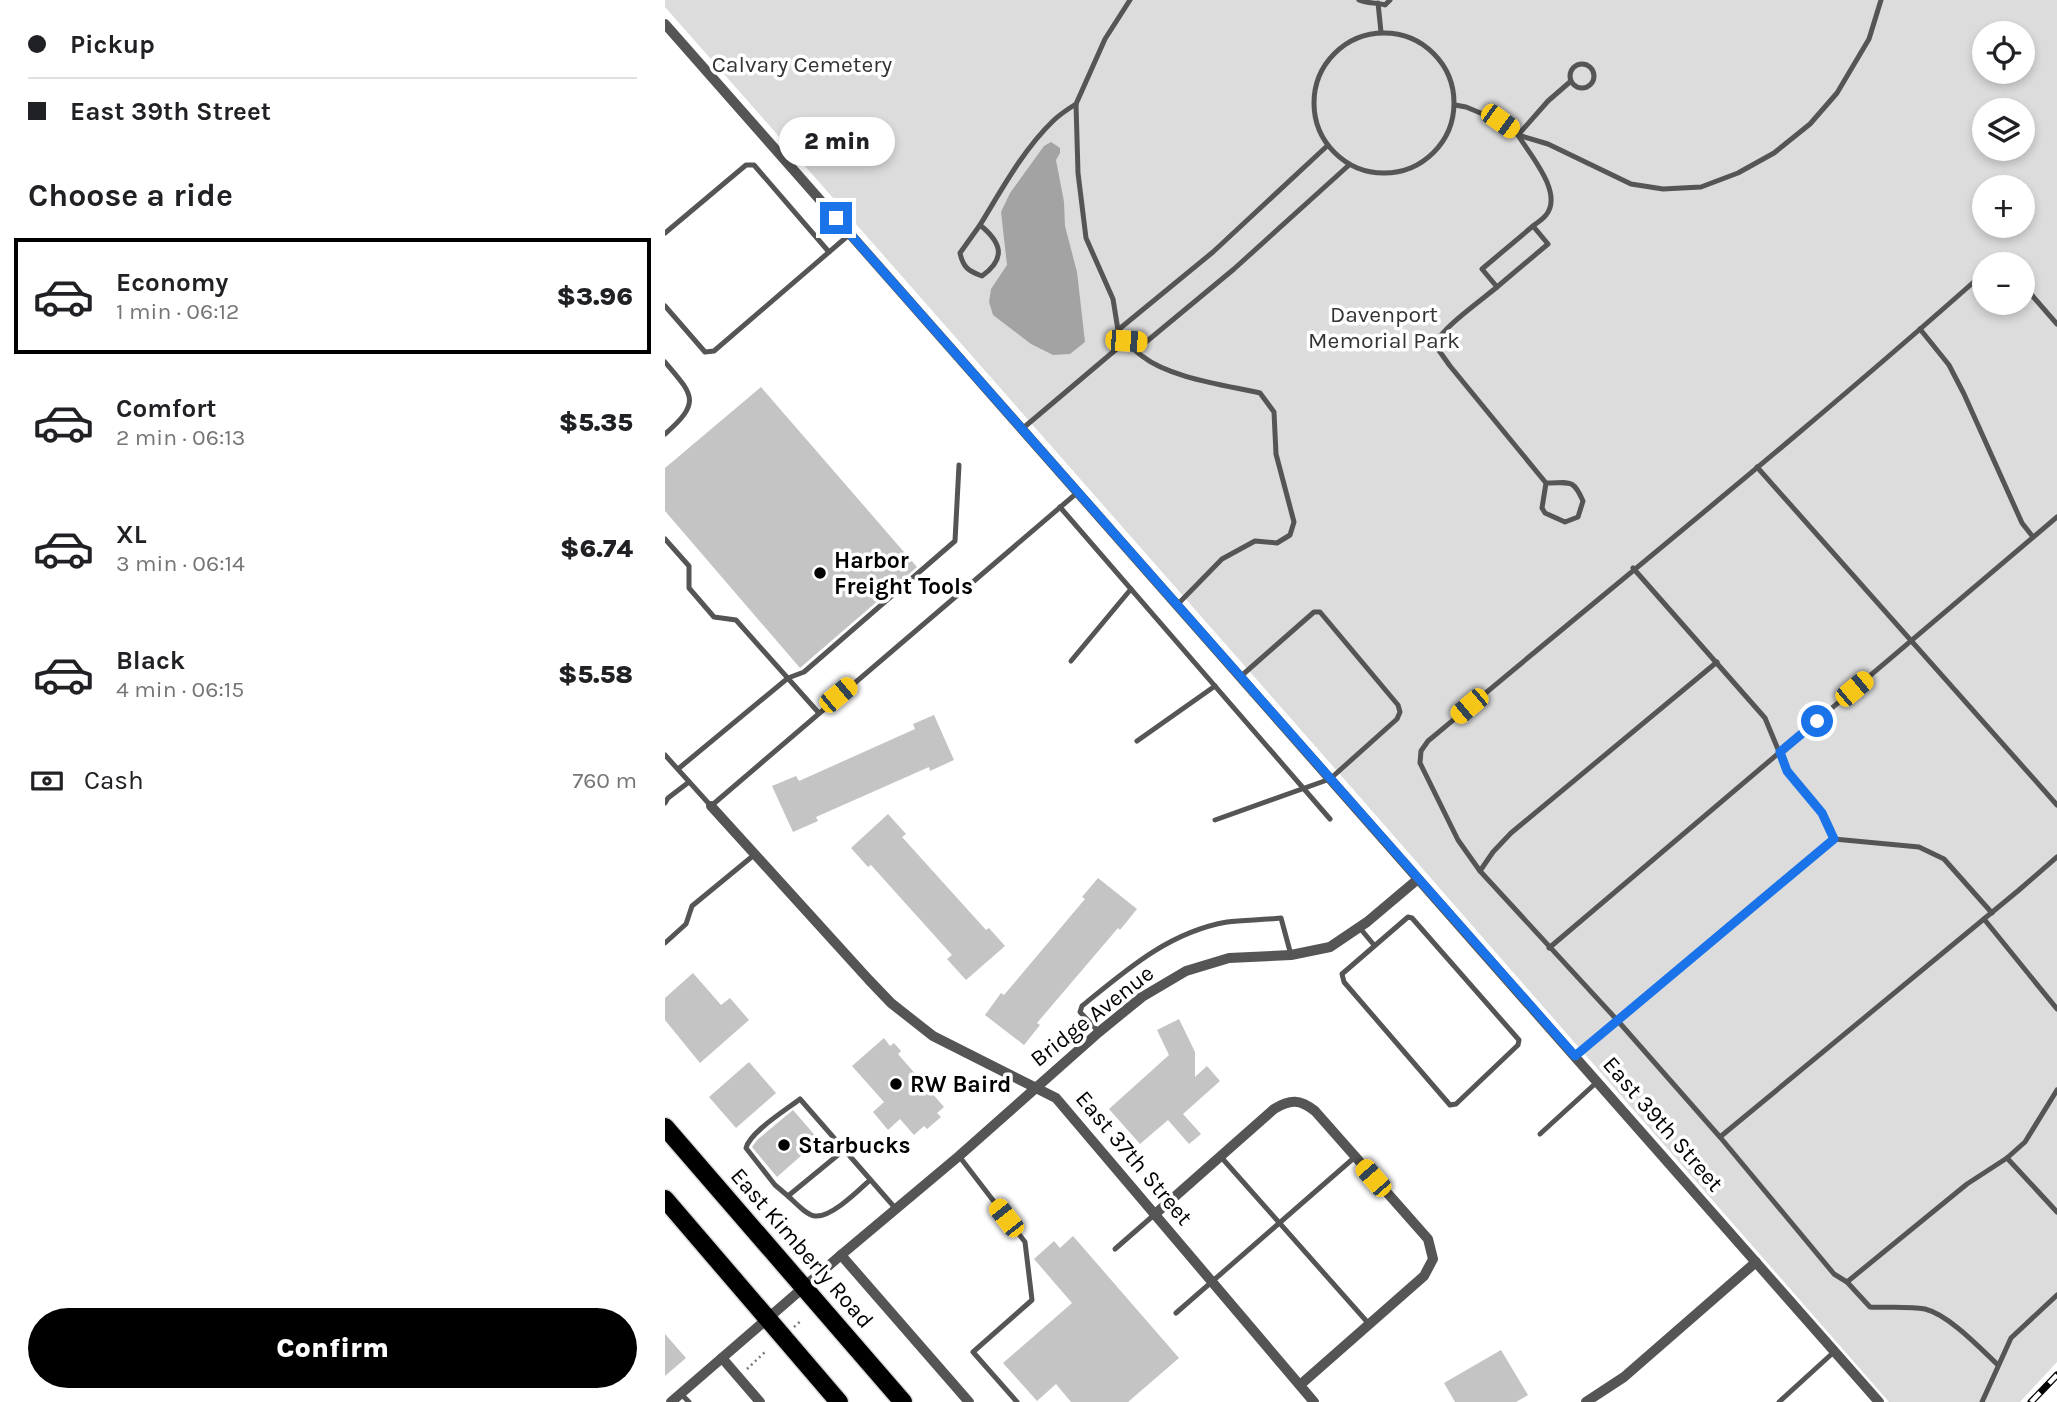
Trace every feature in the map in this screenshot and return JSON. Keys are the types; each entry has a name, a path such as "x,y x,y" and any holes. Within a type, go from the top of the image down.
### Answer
{"main road":[{"name":"East Kimberly Road","path":"665,1127 903,1402"},
{"path":"665,1199 839,1402"}],"street":[{"name":"East 39th Street","path":"665,24 1879,1402"},
{"name":"East 37th Street","path":"711,806 891,1003 933,1036 1056,1098 1314,1402"},
{"name":"Bridge Avenue","path":"671,1402 685,1398 722,1359 767,1319 959,1156 1099,1032 1142,998 1186,971 1229,958 1291,955 1330,947 1418,879"},
{"path":"1154,1214 1274,1109 1295,1100 1315,1111 1427,1239 1433,1259 1424,1276 1300,1385"},
{"path":"841,1255 969,1402"},
{"path":"1586,1402 1624,1377 1756,1262"},
{"path":"722,1359 760,1402"}],"lane":[{"path":"1130,0 1105,39 1076,104 1078,173 1086,239 1113,299 1118,330 1143,357 1159,366 1194,378 1260,393 1275,412 1276,454 1294,522 1290,535 1277,543 1255,541 1221,559 1177,604"},
{"path":"1359,0 1385,5 1391,0"},
{"path":"1518,135 1548,144 1631,184 1663,190 1701,187 1738,173 1774,153 1810,124 1837,93 1869,39 1881,0"},
{"path":"1378,3 1381,32"},
{"path":"1381,32 1402,34 1425,45 1443,64 1453,87 1455,105 1450,129 1442,144 1420,164 1399,173 1369,173 1349,164 1328,146 1314,116 1314,94 1321,71 1335,51 1356,38 1381,32"},
{"path":"1584,64 1593,70 1593,80 1588,86 1579,87 1571,81 1570,73 1577,65 1584,64"},
{"path":"1518,135 1548,101 1571,81"},
{"path":"980,225 993,236 999,246 998,258 992,269 982,276 970,272 962,264 960,253 1033,145 1054,120 1076,104"},
{"path":"1455,105 1500,121 1518,135 1547,180 1552,199 1547,215 1482,269 1497,287"},
{"path":"1118,330 1213,252 1328,146"},
{"path":"1022,429 1126,341 1146,342 1234,269 1349,164"},
{"path":"665,233 746,165 754,166 829,252"},
{"path":"1533,226 1548,244 1445,330 1436,339 1435,345 1546,483 1542,508 1545,513 1565,522 1578,517 1583,501 1576,486 1571,483 1546,483"},
{"path":"665,306 705,352 714,351 850,234"},
{"path":"1972,283 1428,741 1421,751 1420,763 1458,840 1480,870 1720,1137 1834,1274 1847,1282 1870,1307 1926,1310 1948,1321 1999,1365"},
{"path":"2035,299 2057,324"},
{"path":"1920,329 1949,365 2022,523 2033,537"},
{"path":"665,362 687,388 690,401 684,418 665,434"},
{"path":"678,769 787,678 804,672 955,541 959,465"},
{"path":"1756,467 2057,805"},
{"path":"665,755 711,806 1077,492"},
{"path":"1060,507 1330,819"},
{"path":"1549,948 2057,517"},
{"path":"665,539 689,566 689,589 698,600 714,617 736,620 818,712"},
{"path":"1633,569 1765,718 1787,771 1822,813 1834,839"},
{"path":"1071,661 1131,589"},
{"path":"1215,820 1330,779 1397,719 1400,712 1398,705 1320,612 1314,612 1240,677"},
{"path":"1480,870 1511,833 1717,662"},
{"path":"1137,741 1215,686"},
{"path":"665,803 689,782"},
{"path":"1575,1056 1834,839 1919,847 1944,859 1992,913"},
{"path":"665,943 686,924 692,906 754,855"},
{"path":"1720,1137 2057,857"},
{"path":"1408,917 1412,918 1519,1040 1518,1045 1456,1104 1450,1105 1344,982 1342,974 1374,945 1408,917"},
{"path":"1099,1032 1080,1012 1082,1006 1160,946 1187,934 1226,923 1281,918 1291,955"},
{"path":"1984,919 2057,1009"},
{"path":"1359,927 1374,945"},
{"path":"1540,1134 1597,1082"},
{"path":"1847,1282 1967,1184 2007,1158 2025,1142 2057,1090"},
{"path":"870,1180 835,1209 815,1216 775,1185 746,1148 747,1143 800,1100 896,1209"},
{"path":"788,1196 844,1150"},
{"path":"959,1156 1025,1242 1032,1300 973,1352 1017,1402"},
{"path":"1221,1157 1369,1324"},
{"path":"1176,1313 1355,1157"},
{"path":"2007,1158 2057,1212"},
{"path":"1115,1249 1154,1214"},
{"path":"1982,1402 2011,1338 2057,1295"},
{"path":"1779,1402 1835,1351"}],"path":[{"path":"791,1329 802,1320"},
{"path":"747,1368 765,1352"}],"green space":[{"path":"665,0 2057,0 2057,1362 2020,1402 1889,1402 665,7"}],"shaded area":[{"path":"1051,142 1060,148 1056,160 1064,202 1065,226 1077,272 1085,342 1070,354 1053,355 1031,344 993,315 989,302 991,289 1007,265 1001,212 1010,193 1044,146"}],"building":[{"path":"761,387 917,567 800,668 665,511 665,468"},
{"path":"934,715 954,760 930,771 929,767 816,817 818,821 793,832 772,786 796,776 799,781 915,729 913,724"},
{"path":"888,814 906,834 902,837 986,930 989,928 1005,946 966,980 947,959 952,955 871,865 868,867 851,848"},
{"path":"1098,878 1137,909 1037,1023 1040,1025 1024,1045 985,1015 1001,993 1004,995 1085,899 1082,897"},
{"path":"693,973 721,1005 730,998 749,1020 700,1063 665,1020 665,998"},
{"path":"1179,1019 1195,1052 1195,1077 1207,1066 1220,1081 1183,1114 1201,1134 1189,1144 1168,1120 1140,1144 1109,1109 1169,1055 1157,1030"},
{"name":"RW Baird","path":"884,1038 890,1046 894,1043 901,1051 898,1054 944,1107 937,1113 941,1117 927,1129 924,1126 914,1135 900,1119 888,1130 873,1112 884,1102 852,1066"},
{"path":"749,1062 776,1093 736,1128 709,1097"},
{"path":"793,1110 819,1140 777,1177 752,1147"},
{"path":"1073,1236 1179,1358 1128,1402 1071,1402 1056,1384 1037,1401 1003,1363 1072,1303 1034,1259 1054,1241 1060,1248"},
{"path":"665,1334 686,1358 665,1376"},
{"path":"1501,1350 1528,1395 1516,1402 1455,1402 1444,1383"}],"railway":[{"path":"2031,1402 2057,1375"}],"place":[{"name":"Harbor Freight Tools","path":"820,573"},
{"name":"RW Baird","path":"896,1084"},
{"name":"Starbucks","path":"784,1145"}],"route":[{"path":"836,218 1575,1056 1834,839 1822,813 1787,771 1780,752 1817,721"}],"park label":[{"name":"Calvary Cemetery","path":"802,64"},
{"name":"Davenport Memorial Park","path":"1384,327"}]}
